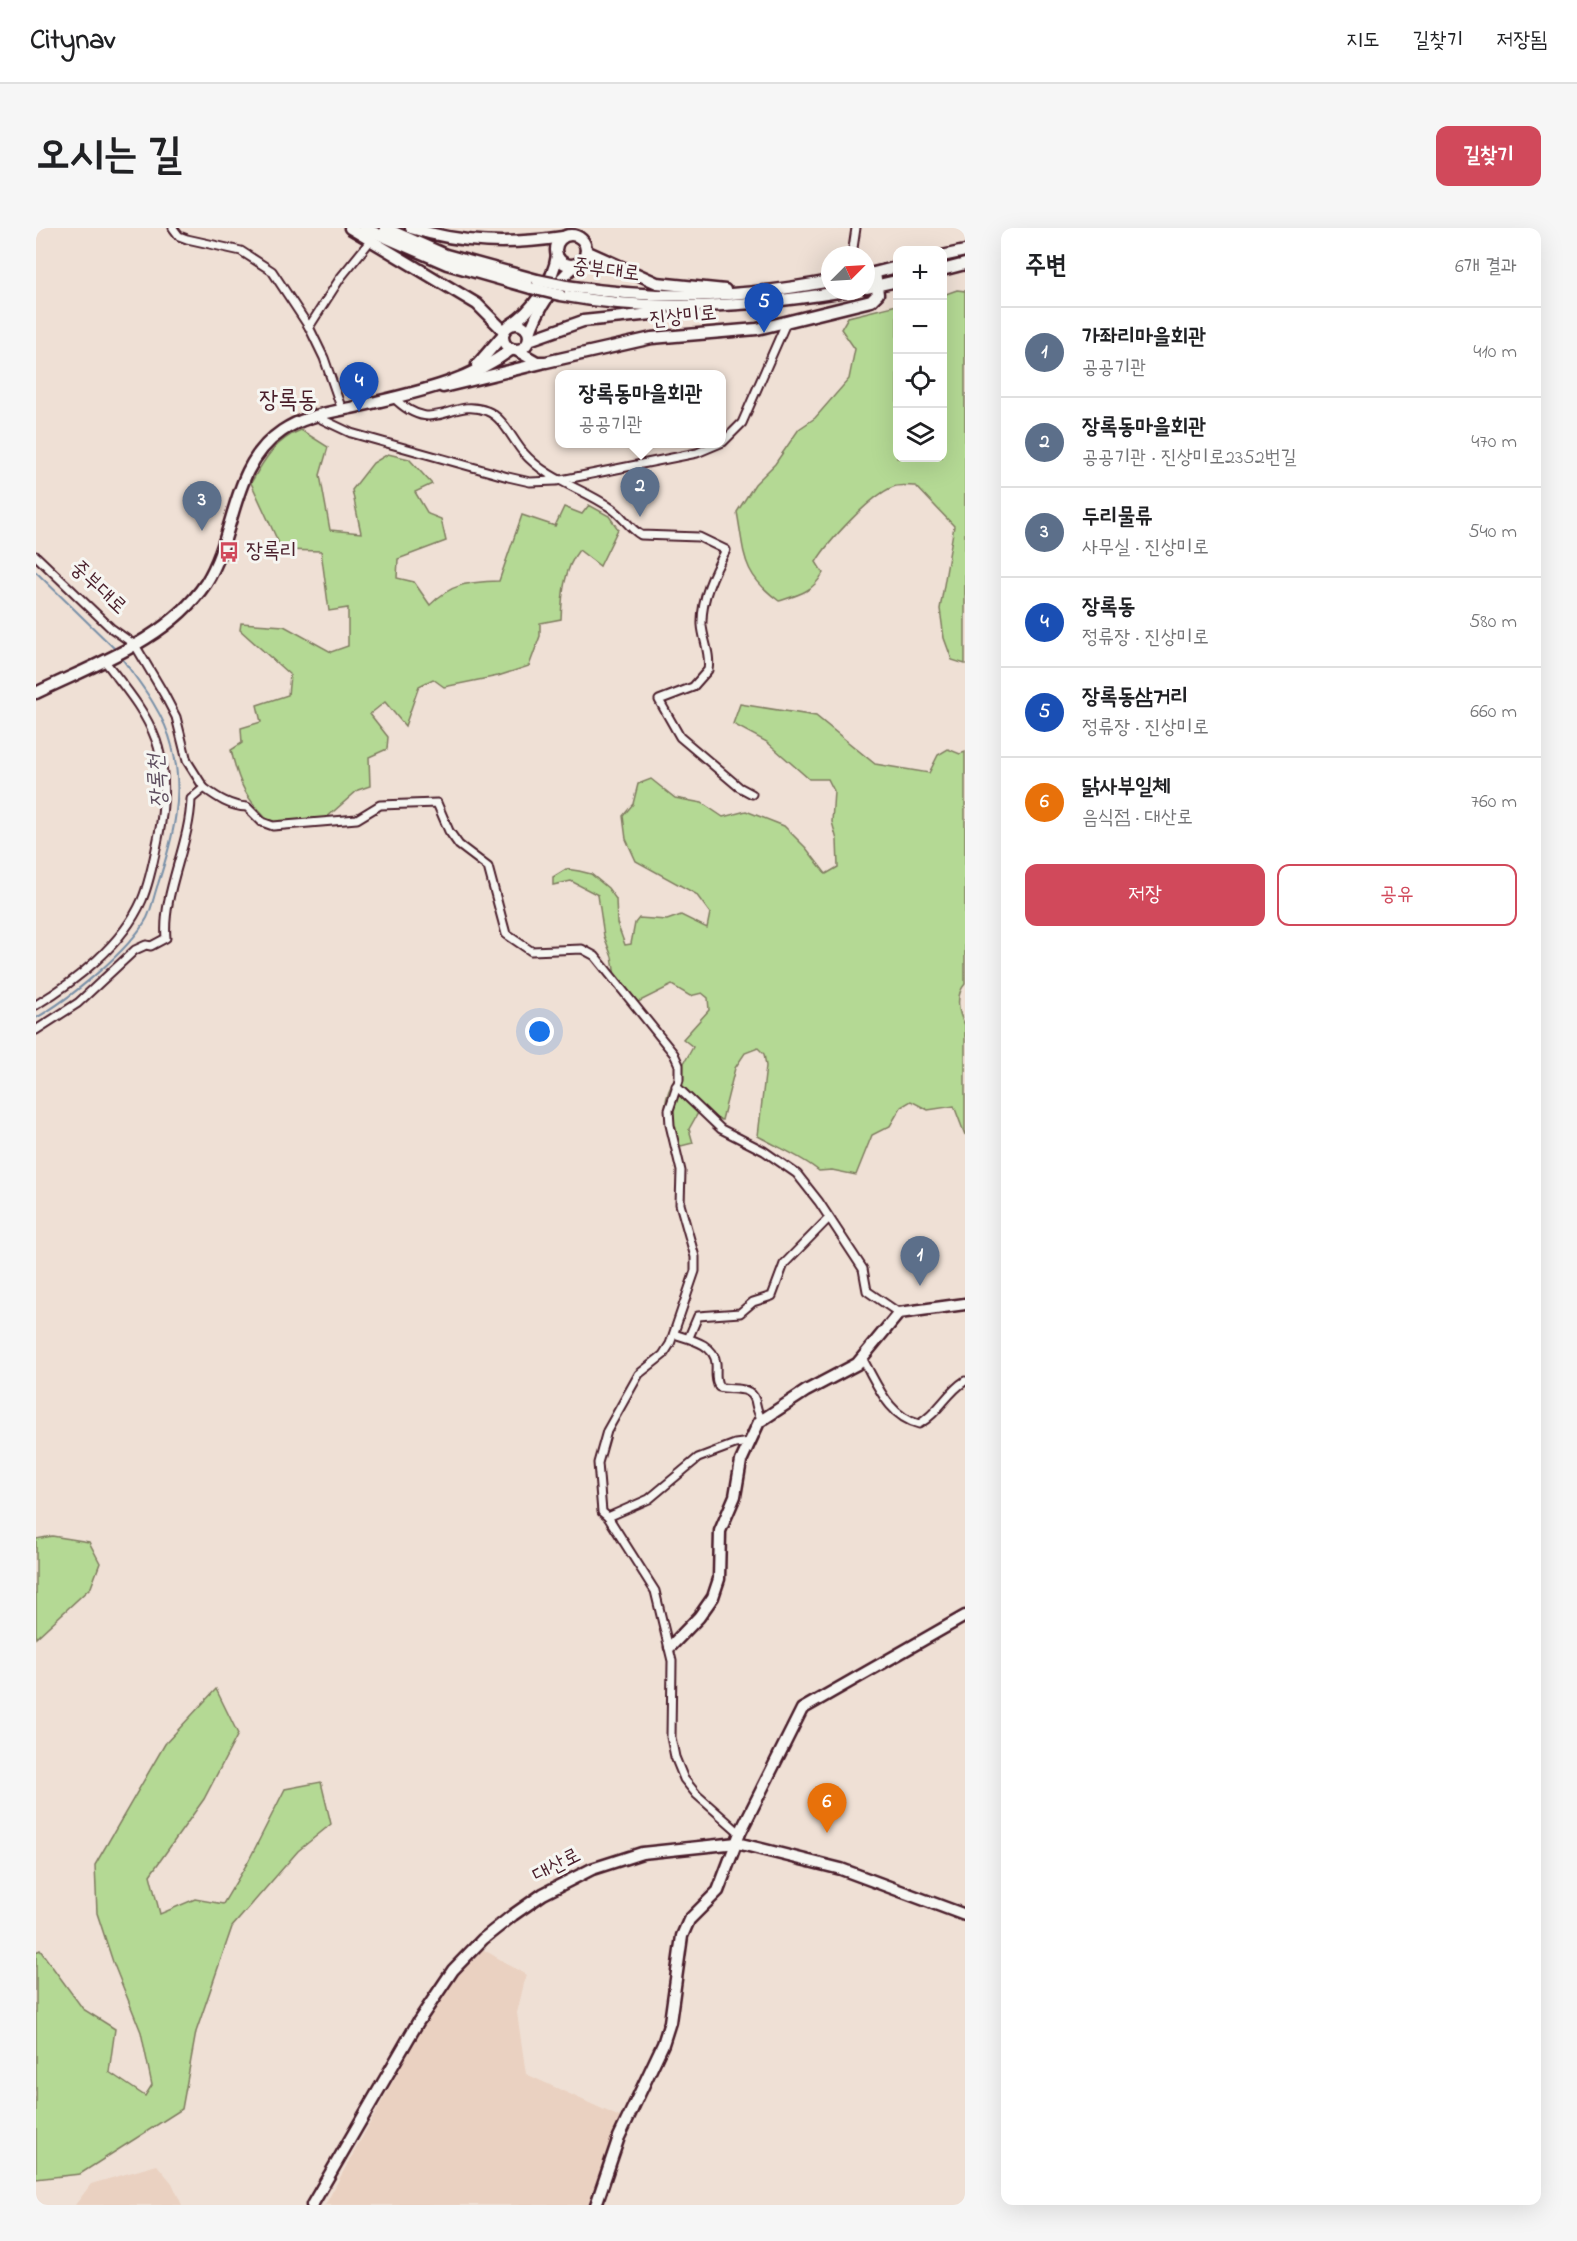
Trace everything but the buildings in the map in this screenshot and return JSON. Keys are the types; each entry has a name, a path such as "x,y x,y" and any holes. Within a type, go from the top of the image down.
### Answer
{"main road":[{"path":"350,228 477,304 506,330"},
{"path":"364,228 447,264 563,291"},
{"path":"385,228 446,255 534,284"},
{"path":"411,228 454,240 480,243 534,241 577,236 585,243 584,257 562,278 542,308 528,340"},
{"path":"463,377 489,354 506,330 530,308 554,270 557,245 563,237"},
{"path":"586,251 657,283 687,288 773,290"},
{"path":"947,255 965,251"},
{"path":"557,255 567,264 577,264"},
{"path":"947,269 965,264"},
{"path":"875,273 893,268"},
{"path":"875,280 879,285"},
{"name":"중부대로","path":"563,291 669,298 723,296 821,282"},
{"path":"875,286 893,282"},
{"name":"진상미로","path":"434,389 541,362 652,338 746,330 786,323 866,304 876,298 879,285"},
{"name":"중부대로","path":"563,291 654,307 737,306 821,294"},
{"path":"36,693 133,646 179,614 207,581 220,551 239,488 261,450 282,431 315,416 434,389 463,377 528,340 569,325 600,318 737,306"},
{"path":"506,330 523,325 530,355 541,362"},
{"path":"506,330 505,344 541,362"},
{"path":"670,1647 699,1617 713,1597 719,1579 720,1531 735,1496 736,1480 750,1442 762,1419 862,1358 899,1313 965,1304"},
{"path":"596,2205 619,2137 663,2044 670,2022 682,1936 690,1920 718,1891 739,1838 802,1709 965,1617"},
{"name":"대산로","path":"312,2205 445,1980 463,1959 498,1926 543,1894 609,1863 661,1850 739,1838 841,1869 965,1915"}],"street":[{"path":"173,228 179,236 224,245 262,262 272,271 309,327 324,358 342,410"},
{"path":"853,246 856,228"},
{"path":"309,327 341,277 367,245"},
{"path":"726,440 745,418 786,323"},
{"path":"393,398 419,416 435,416 466,409 487,411 503,424 524,453 556,481 610,507 641,535 699,537 726,550 704,605 702,624 710,663 706,676 693,687 659,700 680,737 752,794"},
{"path":"315,416 351,433 530,482 556,481 697,453 709,448"},
{"name":"중부대로","path":"36,556 133,646"},
{"path":"133,646 176,717 187,761 204,788 220,800 247,807 262,822 273,826 357,819 380,805 437,803 449,831 459,845 488,867 506,934 531,951 582,949 595,956 674,1054 679,1065 669,1110 670,1125 681,1171 680,1204 695,1257 695,1271 674,1334 663,1355 639,1374 607,1431 598,1463 602,1512 608,1517 655,1591 670,1647 673,1685 671,1737 675,1757 684,1779 739,1838"},
{"path":"36,1005 71,981 93,962 131,919 142,899 161,826 164,786 156,739 136,702 105,660"},
{"path":"36,1030 78,1003 135,950 146,945 151,946 166,938 167,916 188,830 191,799 204,788"},
{"path":"676,1086 721,1129 740,1141 764,1151 797,1174 863,1269 867,1292 899,1313"},
{"path":"689,1338 698,1316 740,1313 753,1302 772,1296 784,1264 829,1218"},
{"path":"674,1334 706,1346 716,1361 715,1374 719,1387 749,1392 754,1397 758,1414 762,1419"},
{"path":"862,1358 886,1401 908,1422 919,1424 927,1419 952,1390 965,1381"},
{"path":"608,1517 649,1499 698,1458 735,1444 750,1442"}],"shaded area":[{"path":"481,1948 526,1975 517,2013 526,2074 622,2118 592,2205 325,2205 437,2001 461,1967"},
{"path":"157,2165 172,2183 182,2205 75,2205 91,2184"}],"green space":[{"path":"957,290 965,291 965,664 952,660 944,638 940,609 954,526 916,486 895,486 873,500 850,520 822,553 816,562 823,573 815,585 804,592 779,601 751,572 744,552 737,512 755,484 775,464 799,429 815,418 849,379 855,349 841,329 848,317 893,306 893,462 947,462 947,294"},
{"path":"301,430 328,447 320,475 330,530 361,533 352,490 373,463 388,454 409,459 432,484 415,492 428,514 441,519 446,541 398,559 397,578 414,582 430,605 446,592 462,585 499,581 522,515 555,526 564,507 582,514 589,505 609,516 618,529 600,566 579,550 574,557 565,583 561,619 540,623 540,636 529,666 498,676 444,687 433,679 419,686 405,726 385,702 370,714 388,737 387,749 369,757 370,786 358,790 326,818 273,825 245,792 231,750 242,743 241,728 261,722 257,705 288,695 290,675 240,630 241,623 284,626 331,652 348,646 348,608 329,611 321,551 282,550 251,483 277,445"},
{"path":"740,704 816,716 875,764 929,773 938,755 948,749 960,754 965,752 965,984 960,993 959,1004 965,1025 965,1135 954,1106 928,1110 911,1101 901,1107 890,1126 872,1135 856,1175 832,1170 819,1171 797,1156 758,1136 766,1066 764,1054 758,1048 745,1053 735,1068 722,1120 698,1113 689,1129 693,1143 681,1146 669,1140 665,1111 666,1100 673,1081 693,1047 683,1039 709,1010 708,998 702,993 690,996 672,985 630,1006 617,989 612,957 604,936 598,895 571,881 553,885 553,877 566,869 579,871 591,874 608,888 616,899 617,923 625,945 631,944 635,923 639,918 667,920 681,915 707,928 710,913 696,894 636,861 626,839 623,816 633,804 638,784 651,779 675,798 702,803 723,817 746,811 784,826 806,848 826,874 838,867 837,840 832,822 834,791 828,779 809,779 767,742 733,724"},
{"path":"52,1536 89,1542 100,1563 91,1587 36,1638 36,1539"},
{"path":"216,1689 238,1734 204,1799 150,1875 160,1914 195,1899 223,1904 248,1862 285,1789 321,1782 331,1824 298,1851 232,1927 196,2032 182,2109 80,2174 36,2179 36,1952 40,1950 83,2009 115,2029 109,2072 145,2096 152,2085 141,2032 113,1962 97,1913 95,1865 165,1744"}],"waterway":[{"name":"장록천","path":"36,572 117,651"},
{"name":"장록천","path":"36,1018 97,974 138,931 150,910 172,833 177,799 176,764 172,746 157,710 120,656"}],"place":[{"name":"장록동삼거리","path":"764,333"},
{"name":"장록동","path":"359,412"},
{"name":"장록동마을회관","path":"640,517"},
{"name":"두리물류","path":"202,531"},
{"name":"장록리","path":"229,552"},
{"name":"가좌리마을회관","path":"920,1286"},
{"name":"닭사부일체","path":"827,1833"}],"district":[{"name":"장록동","path":"288,401"}]}
